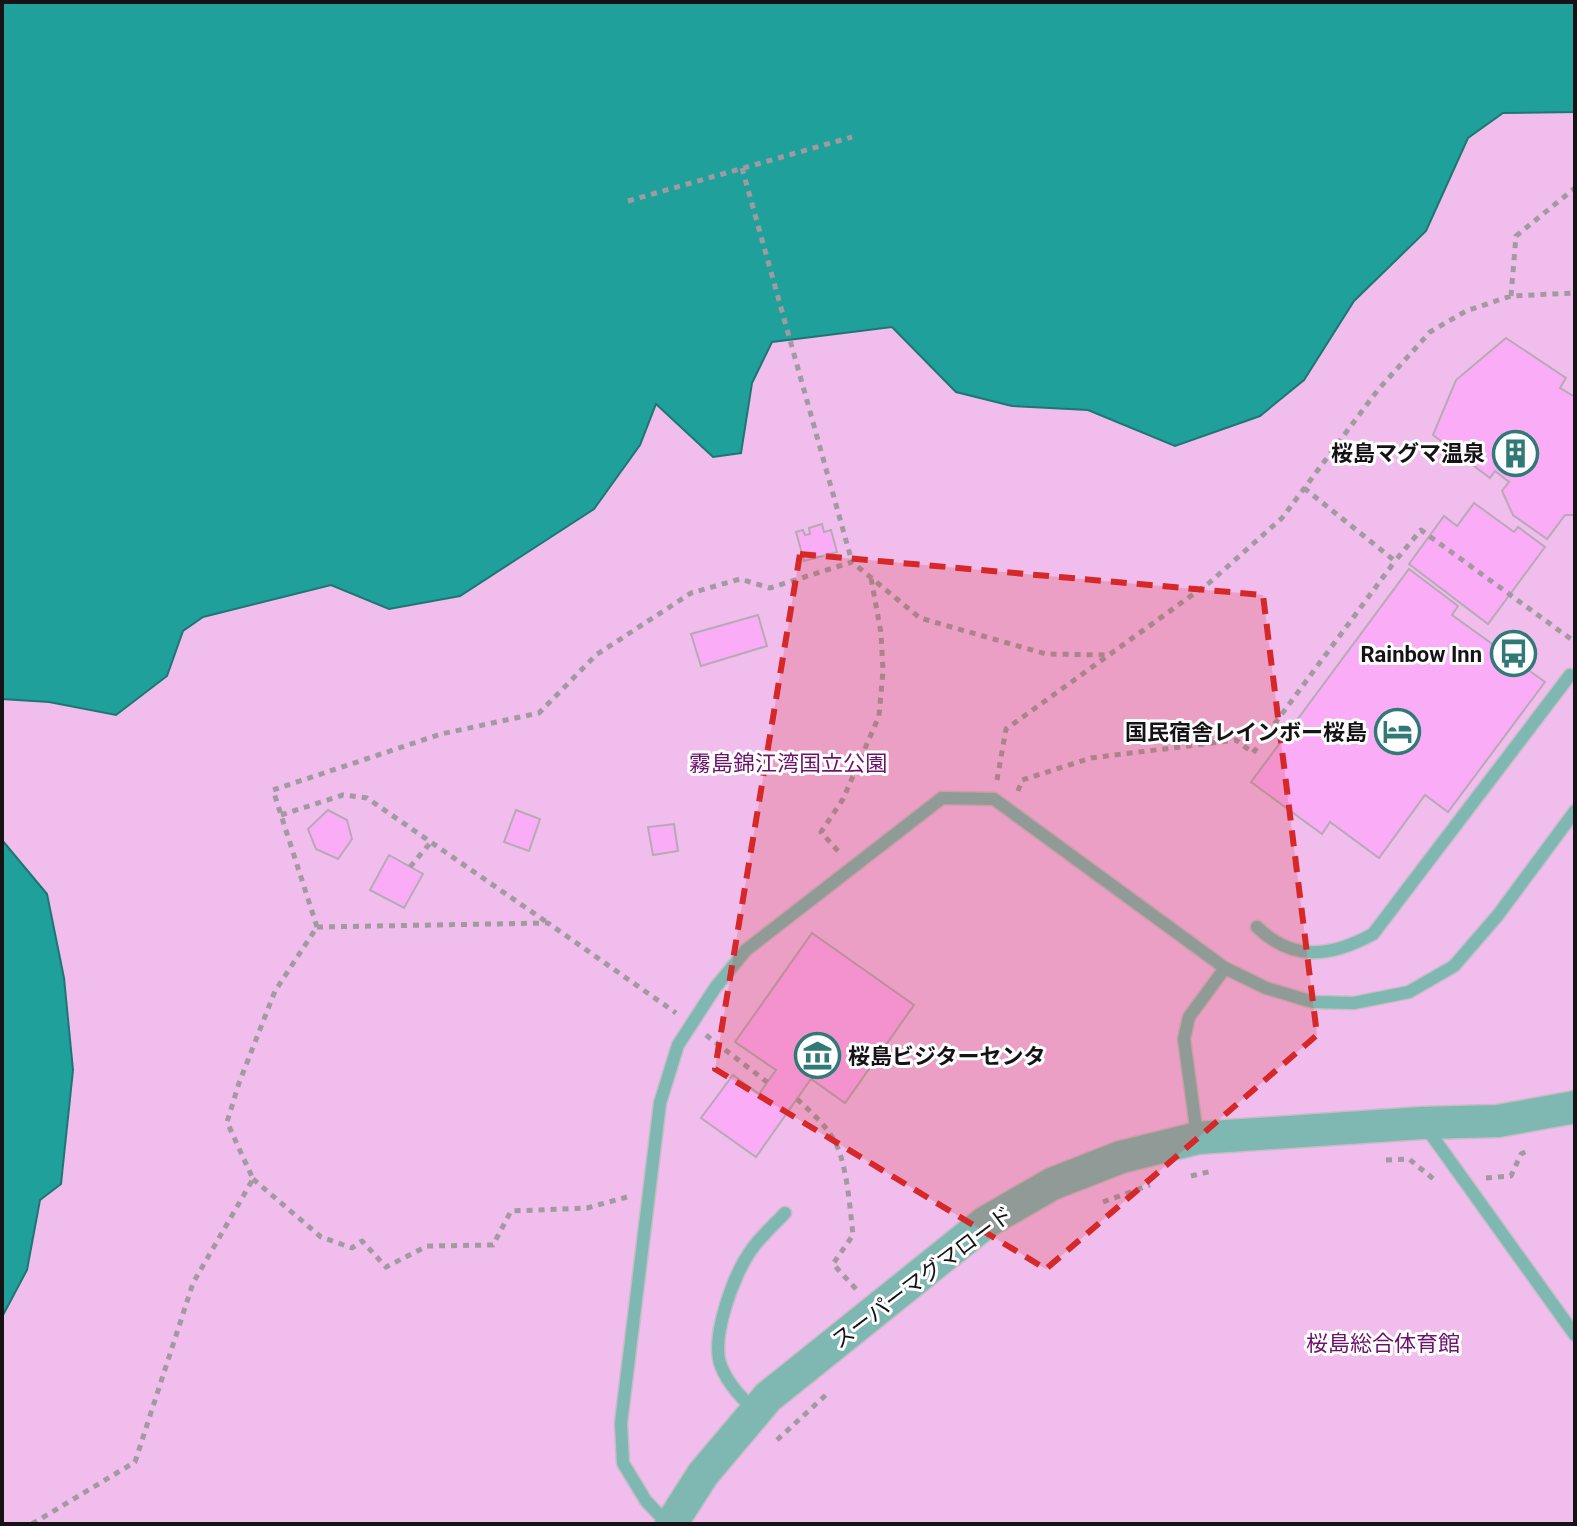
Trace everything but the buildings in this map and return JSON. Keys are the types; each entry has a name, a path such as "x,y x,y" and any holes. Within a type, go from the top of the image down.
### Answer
{"street":[{"name":"スーパーマグマロード","path":"669,1524 703,1474 768,1397 986,1222 1052,1184 1121,1157 1198,1138 1498,1121 1575,1107"}],"lane":[{"path":"1257,927 1272,942 1297,952 1326,952 1353,945 1373,934 1573,674"},
{"path":"669,1524 646,1501 623,1463 621,1423 660,1103 678,1045 715,988 746,950 942,798 994,799 1225,968 1266,988 1313,1002 1354,1003 1409,992 1454,966 1498,915 1575,811"},
{"path":"1198,1138 1185,1067 1184,1039 1189,1017 1225,968"},
{"path":"1422,1123 1575,1335"},
{"path":"756,1412 733,1389 719,1363 720,1330 732,1285 751,1251 785,1213"}],"path":[{"path":"628,201 852,137"},
{"path":"742,168 852,562 920,618 1046,654 1109,655"},
{"path":"1511,296 1516,236 1575,188"},
{"path":"994,799 1006,729 1209,583 1282,518 1377,391 1430,332 1466,311 1511,296 1575,293"},
{"path":"1304,488 1395,561"},
{"path":"1011,811 1022,780 1091,758 1236,740 1253,753 1421,530 1575,642"},
{"path":"317,927 273,790 441,734 539,713 596,655 691,593 740,579 770,588 852,562"},
{"path":"838,851 821,832 843,799 879,716 883,671 881,633 871,576"},
{"path":"281,815 343,795 367,798 692,1024 767,1082"},
{"path":"410,867 431,842"},
{"path":"317,927 548,923"},
{"path":"317,927 275,991 227,1122 253,1179 321,1237 352,1248 362,1241 386,1267 427,1246 493,1245 511,1211 587,1208 650,1190"},
{"path":"797,1099 821,1122 836,1143 849,1195 853,1235 833,1264 875,1310"},
{"path":"1382,1161 1409,1159 1436,1181 1511,1176 1521,1154 1538,1143"},
{"path":"1181,1177 1227,1169"},
{"path":"32,1524 135,1462 193,1283 253,1179"},
{"path":"1097,1203 1152,1185"},
{"path":"774,1443 830,1391"}],"highlighted area":[{"path":"800,554 1263,595 1317,1035 1046,1269 715,1069"}],"green space":[{"name":"霧島錦江湾国立公園","path":"2,2 1575,2 1575,1524 2,1524"}],"water":[{"path":"2,2 1575,2 1575,112 1503,113 1468,138 1426,231 1354,301 1304,380 1260,416 1175,446 1088,410 1012,406 956,392 892,327 772,342 752,383 741,453 713,457 656,404 640,445 594,509 460,596 389,609 331,585 203,617 183,631 167,676 116,715 49,702 2,699"},
{"path":"2,840 47,894 64,978 73,1070 61,1184 40,1200 27,1270 2,1317"}],"place":[{"name":"桜島マグマ温泉","path":"1516,453"},
{"name":"Rainbow Inn","path":"1513,654"},
{"name":"国民宿舎レインボー桜島","path":"1398,732"},
{"name":"桜島ビジターセンタ","path":"817,1056"}],"park label":[{"name":"桜島総合体育館","path":"1383,1343"}]}
